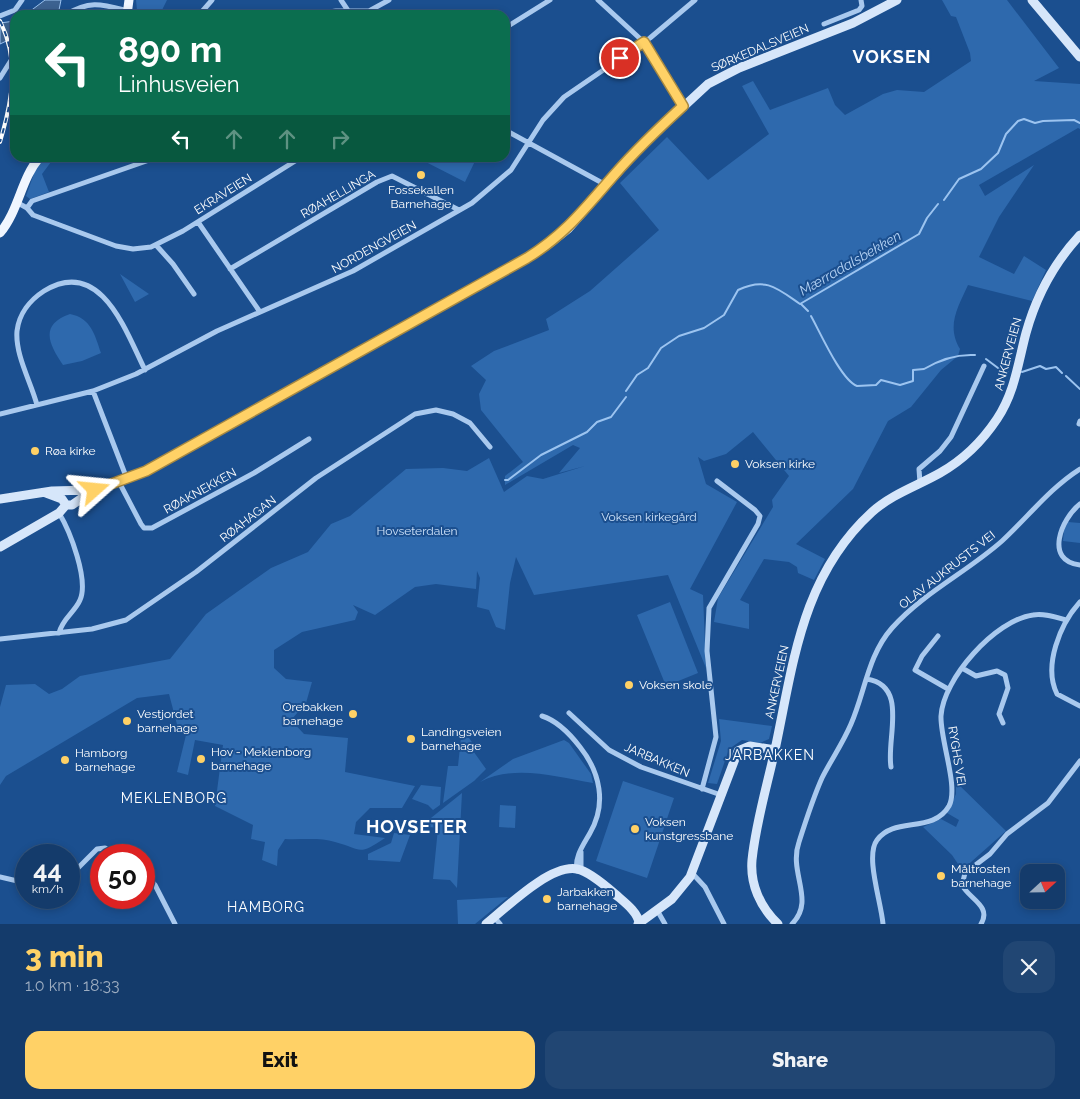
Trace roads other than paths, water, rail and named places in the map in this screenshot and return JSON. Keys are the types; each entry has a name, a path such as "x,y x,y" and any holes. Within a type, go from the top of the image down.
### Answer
{"main road":[{"name":"SØRKEDALSVEIEN","path":"65,498 74,504 76,496 123,480 159,464 543,248 571,226 631,156 708,84 730,72 853,23 897,0"},
{"path":"1032,0 1080,57"},
{"path":"0,233 23,205 30,172 36,162"},
{"name":"ANKERVEIEN","path":"778,924 766,911 758,897 753,880 752,865 801,630 822,575 840,548 865,519 893,496 945,470 962,458 980,441 997,418 1014,384 1026,332 1040,294 1061,259 1080,234"},
{"path":"0,499 46,493 65,498 76,496"},
{"path":"0,547 59,513 65,498"},
{"path":"486,924 497,920 542,879 559,872 581,872 608,888 626,905 637,922 657,910 676,894 692,873 738,750 750,746 775,750"}],"street":[{"path":"204,10 212,0"},
{"path":"372,10 389,0"},
{"path":"510,25 550,0"},
{"path":"598,0 644,42 683,106"},
{"name":"NORDENGVEIEN","path":"0,414 93,391 145,370 260,312 353,271 459,210 484,195 506,176 548,113 565,95 644,42 695,0"},
{"name":"SØRKEDALSVEIEN","path":"824,24 859,10 862,6 861,0"},
{"path":"72,10 80,5 92,2 118,10"},
{"path":"0,78 10,62"},
{"path":"510,132 606,184"},
{"path":"23,205 144,162"},
{"name":"EKRAVEIEN","path":"23,205 33,215 116,246 133,248 156,245 198,222 294,162"},
{"name":"RØAHELLINGA","path":"230,269 377,182 392,176 459,210"},
{"path":"198,222 260,312"},
{"path":"156,245 173,264 194,294"},
{"path":"37,405 19,346 19,323 24,310 35,298 46,290 62,284 92,288 107,298 118,314 145,370"},
{"name":"ANKERVEIEN","path":"920,483 919,469 940,451 951,437 984,366"},
{"name":"RØAKNEKKEN","path":"93,391 123,480 144,528 152,528 254,473 310,439"},
{"name":"RØAHAGAN","path":"0,639 92,630 126,620 196,572 316,478 415,414 429,410 453,414 470,424 490,447"},
{"name":"OLAV AUKRUSTS VEI","path":"792,924 800,916 804,905 795,865 798,845 817,790 850,726 876,651 899,620 990,550 1064,480 1080,469"},
{"path":"702,789 716,737 707,651 709,608 758,524 760,516 717,481"},
{"path":"1080,504 1074,509 1060,534 1060,549 1063,559 1068,563 1080,565"},
{"path":"59,513 80,571 83,588 81,599 63,622 59,633"},
{"path":"1080,602 1066,620 1054,654 1051,674 1053,685 1061,698 1080,706"},
{"name":"RYGHS VEI","path":"883,924 881,903 871,860 873,846 881,834 892,828 922,824 940,816 949,805 953,793 941,730 943,704 948,689 962,668 988,640 1018,619 1039,614 1066,620"},
{"path":"938,636 926,650 916,670 948,689"},
{"path":"962,668 976,676 997,671 1005,675 1008,688 999,714 1003,723"},
{"path":"867,679 880,681 884,685 891,706 894,719 889,750 891,767"},
{"name":"JARBAKKEN","path":"569,713 609,750 641,767 721,796"},
{"path":"542,716 557,723 576,741 591,762 598,779 599,810 580,851 581,872"},
{"path":"981,924 984,917 983,908 962,885 965,873 990,854 1007,834 1048,803 1080,762"},
{"path":"80,866 90,858"},
{"path":"692,873 705,887 724,924"},
{"path":"0,877 15,880"},
{"path":"155,886 175,924"},
{"path":"657,910 666,924"}],"waterway":[{"name":"Mærradalsbekken","path":"944,200 959,179 981,169 998,153 1006,134 1018,121 1024,119 1035,123 1074,120 1080,123"},
{"name":"Mærradalsbekken","path":"626,391 637,375 648,368 661,348 679,336 704,328 724,315 738,290 756,284 764,284 778,289 800,304 919,234 927,218 938,204"},
{"path":"801,304 808,311"},
{"path":"811,316 844,375 857,386 876,385 881,380 900,385 913,381 913,370 924,369 942,360 975,355"},
{"path":"986,359 1002,371 1008,372"},
{"path":"1022,372 1040,366 1046,369 1056,367 1062,373"},
{"path":"1066,376 1080,389"},
{"name":"Mærradalsbekken","path":"505,480 508,480 541,455 587,432 597,422 611,417 626,397"}],"railway":[{"path":"0,21 10,51"},
{"path":"0,142 10,101"}],"place":[{"name":"Fossekallen Barnehage","path":"421,175"},
{"name":"Røa kirke","path":"35,451"},
{"name":"Voksen kirke","path":"735,464"},
{"name":"Voksen skole","path":"629,685"},
{"name":"Orebakken barnehage","path":"353,714"},
{"name":"Vestjordet barnehage","path":"127,721"},
{"name":"Landingsveien barnehage","path":"411,739"},
{"name":"Hov - Meklenborg barnehage","path":"201,759"},
{"name":"Hamborg barnehage","path":"65,760"},
{"name":"Voksen kunstgressbane","path":"635,829"},
{"name":"Måltrosten barnehage","path":"941,876"},
{"name":"Jarbakken barnehage","path":"547,899"}],"district":[{"name":"VOKSEN","path":"892,57"},
{"name":"JARBAKKEN","path":"770,755"},
{"name":"MEKLENBORG","path":"174,798"},
{"name":"HOVSETER","path":"417,827"},
{"name":"HAMBORG","path":"266,907"}],"park label":[{"name":"Voksen kirkegård","path":"649,517"},
{"name":"Hovseterdalen","path":"417,531"}]}
